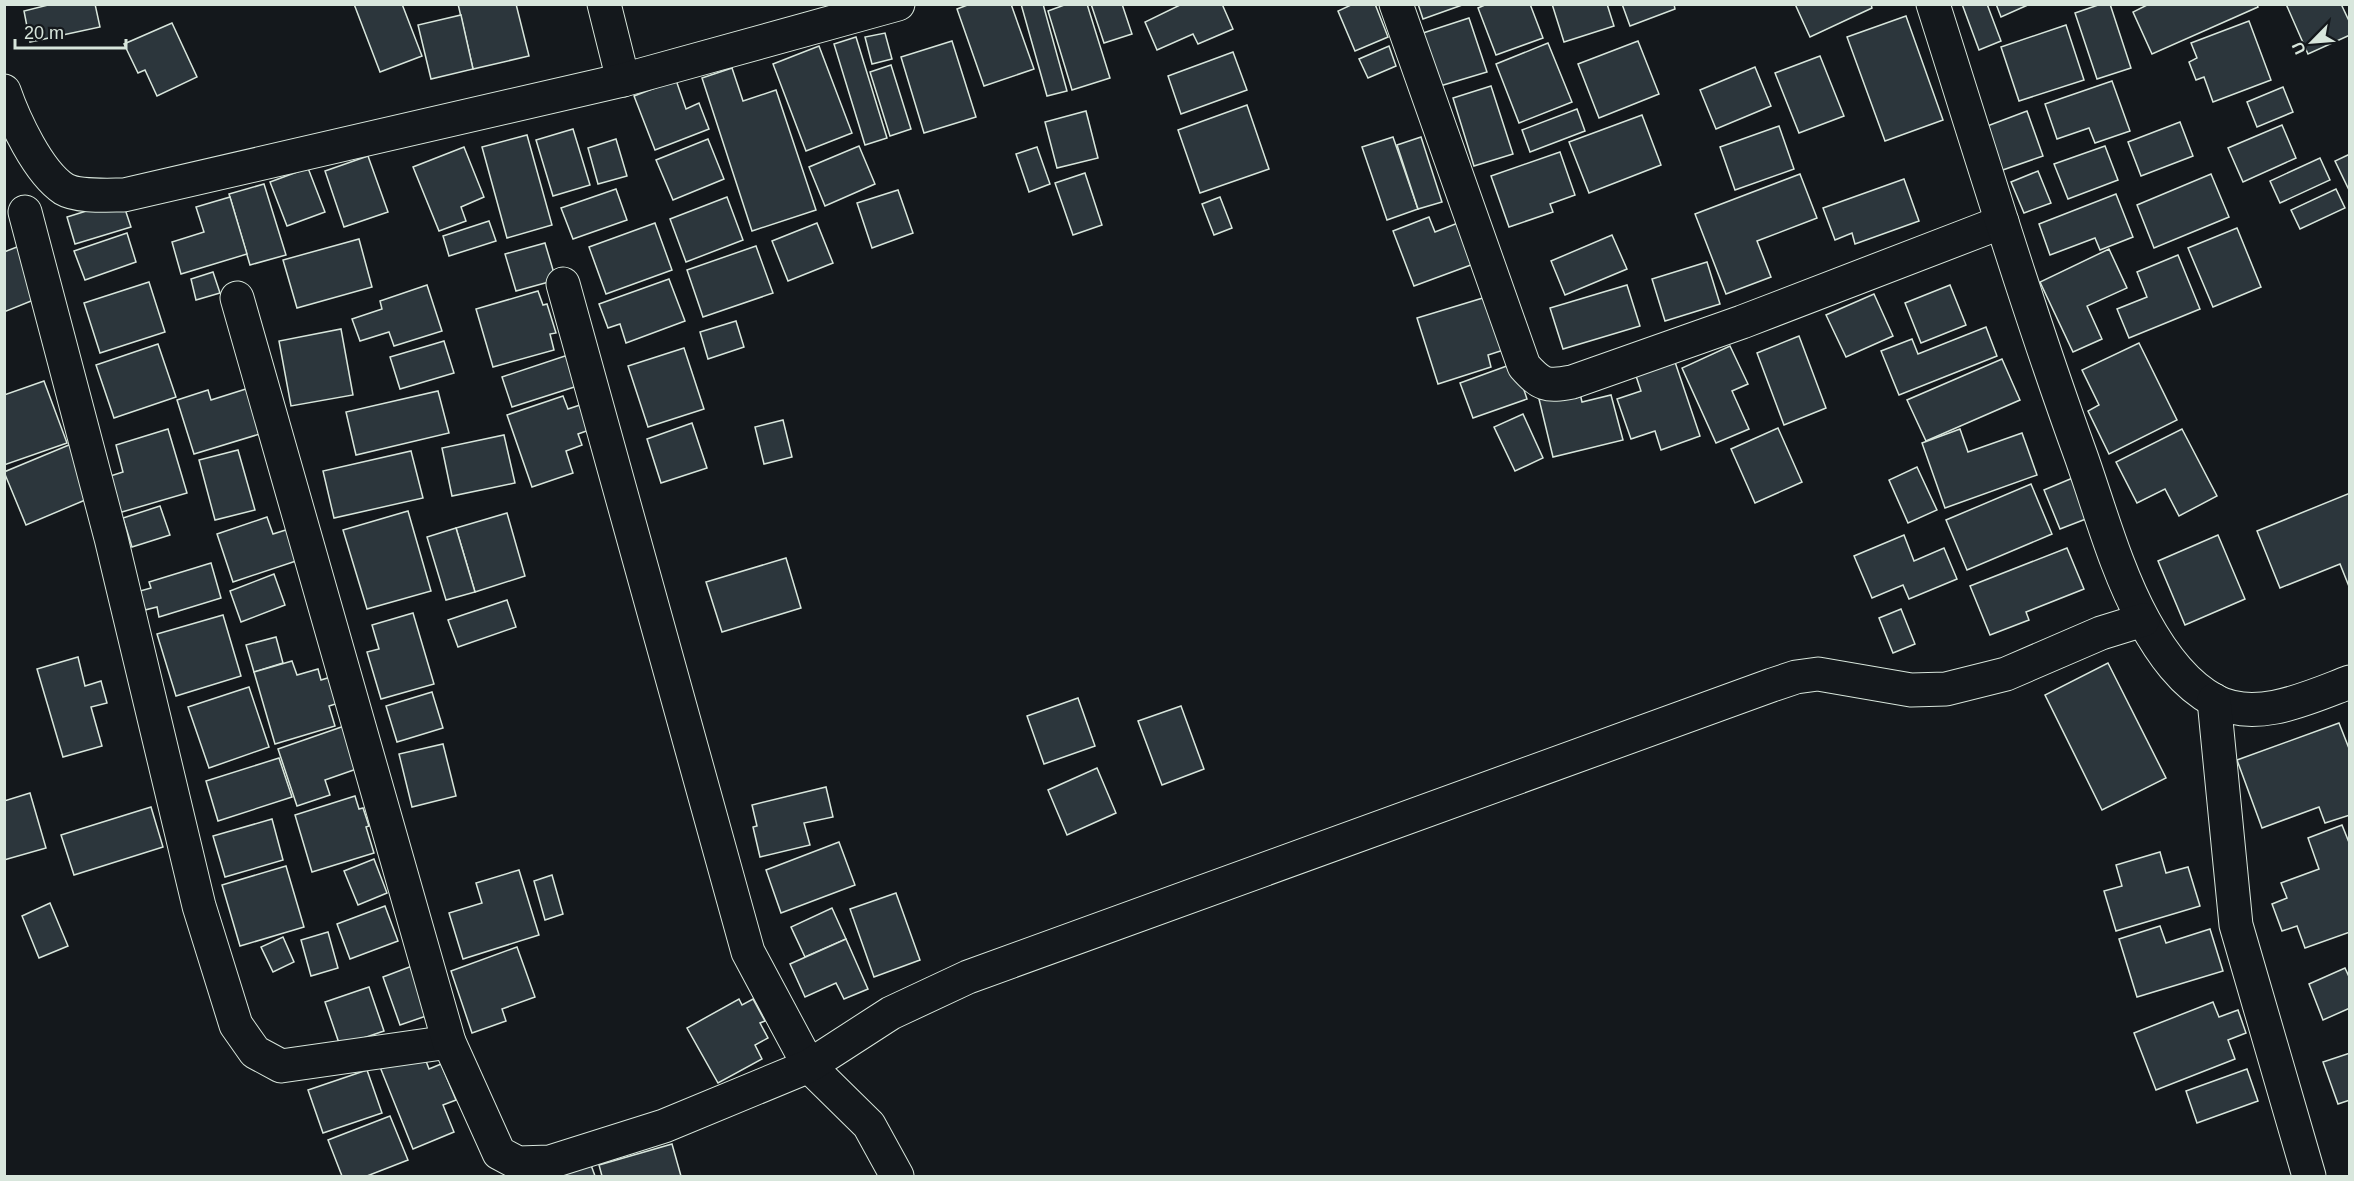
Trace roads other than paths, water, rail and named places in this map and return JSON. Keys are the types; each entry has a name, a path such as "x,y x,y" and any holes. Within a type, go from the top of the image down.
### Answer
{"street":[{"path":"604,4 623,80"},
{"path":"4,91 15,124 40,163 65,190 93,195 124,195 623,80 833,12 898,4"},
{"path":"1396,4 1524,366 1539,382 1553,385 1572,382 1742,322 2002,222"},
{"path":"1933,4 2041,347 2123,572 2143,620 2169,660 2191,684 2214,700 2233,708 2265,708 2306,698 2349,682"},
{"path":"65,190 15,216 111,538 199,906 236,1025 255,1052 281,1066 449,1042"},
{"path":"563,284 748,952 809,1066 869,1125 897,1176"},
{"path":"237,298 449,1042 499,1153 518,1163 550,1162 664,1126 809,1066 891,1013 968,977 1772,685 1796,677 1818,674 1911,690 1946,689 2006,674 2101,633 2143,620"},
{"path":"2214,700 2236,925 2309,1176"}]}
